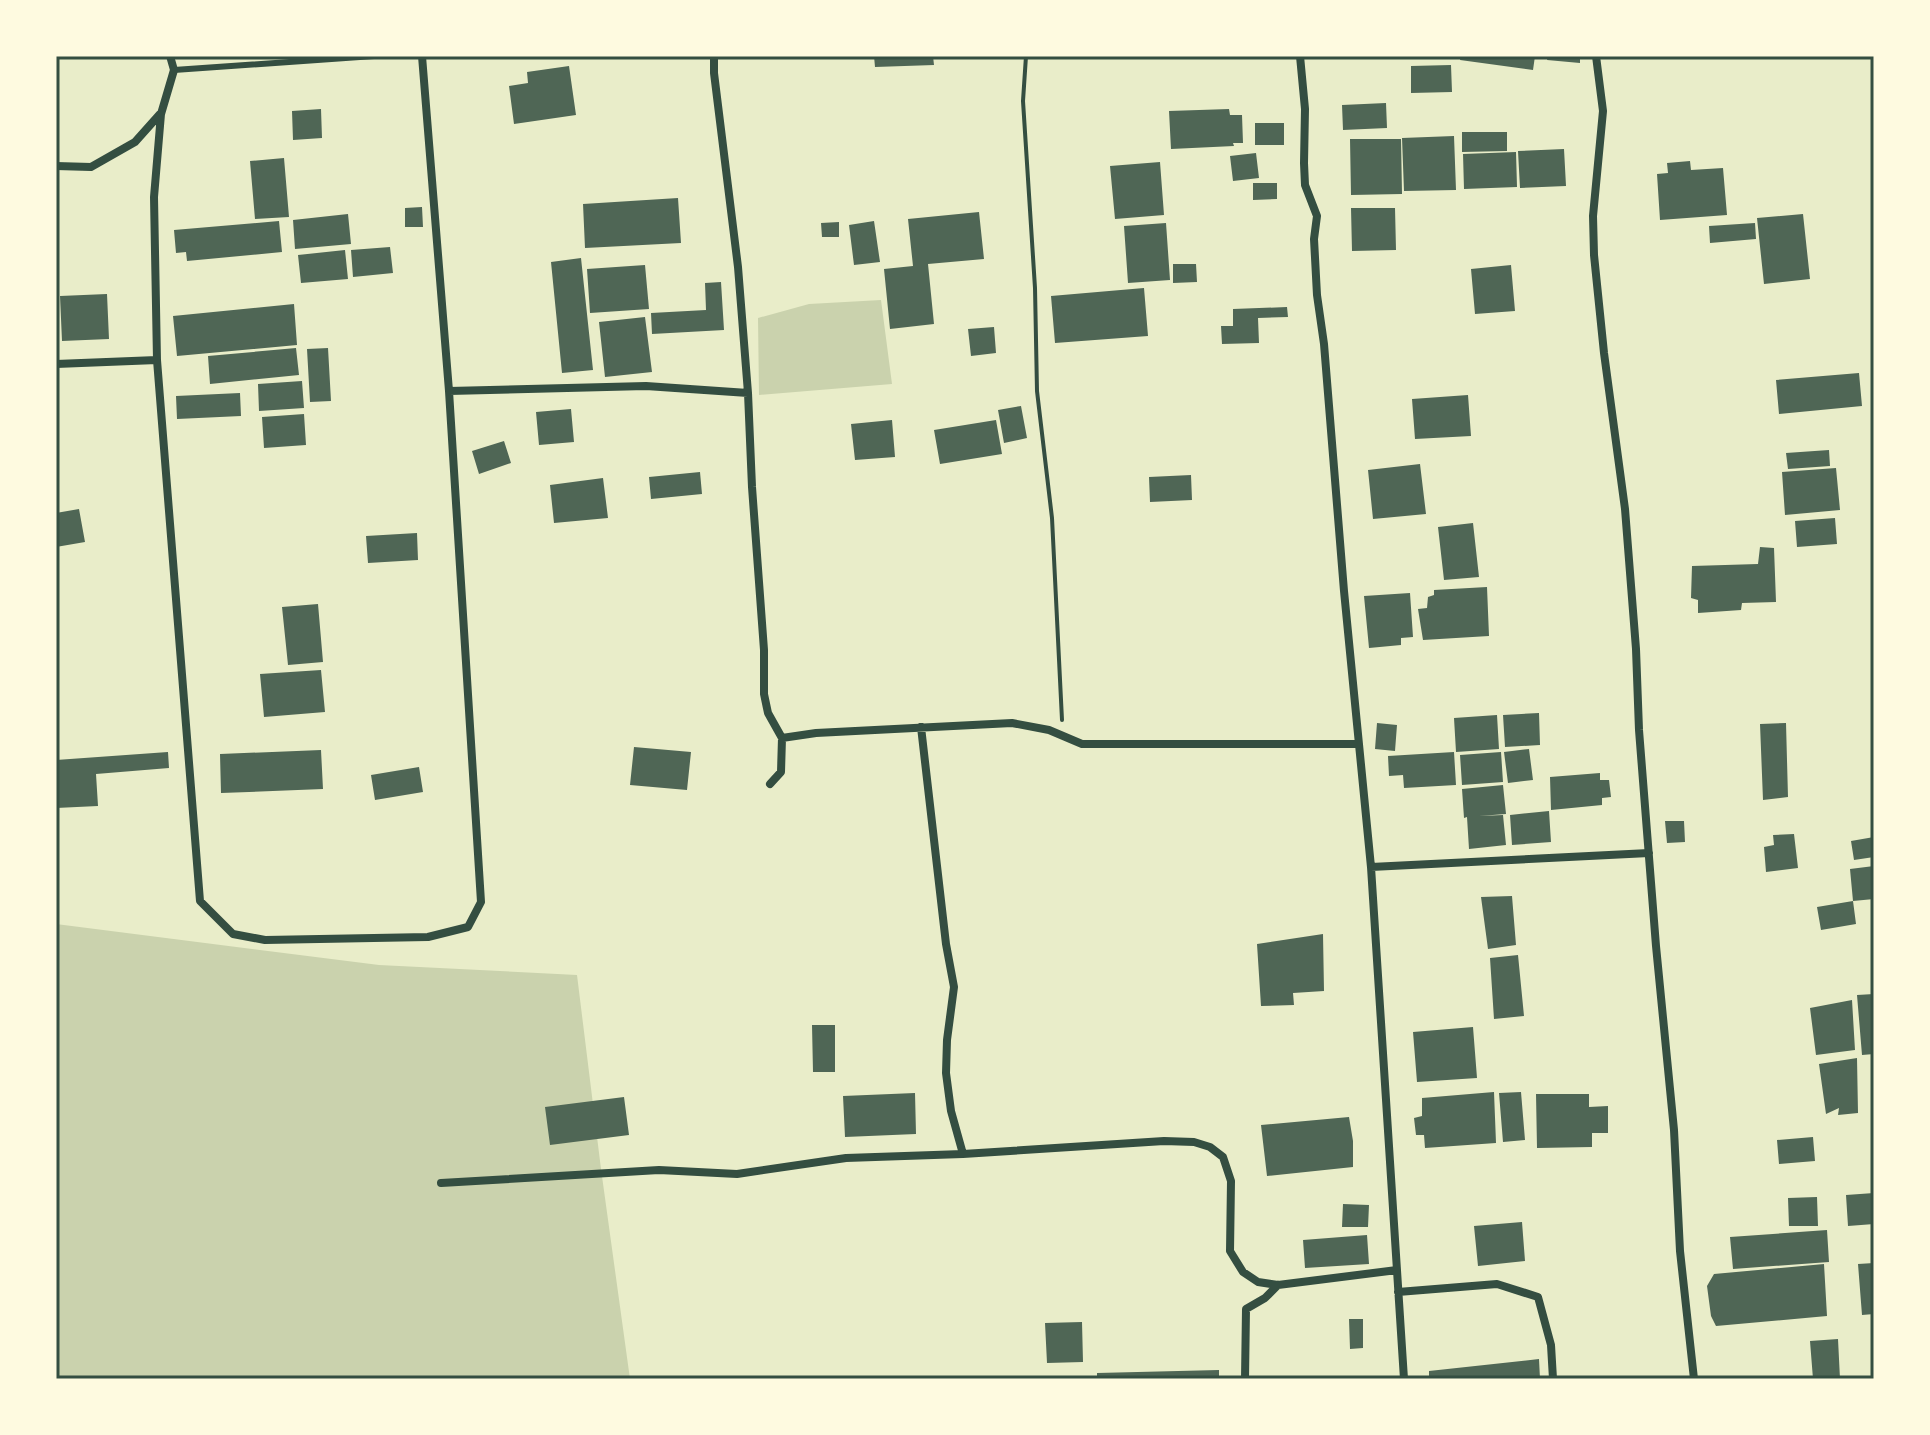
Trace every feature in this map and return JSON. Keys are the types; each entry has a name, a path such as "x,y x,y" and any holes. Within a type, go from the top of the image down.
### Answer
{"street":[{"path":"170,56 174,70 161,114 154,197 157,360 200,901 233,934 265,940 428,937 468,927 481,902 449,391 422,56"},
{"path":"714,56 738,267 748,393 764,694 768,713 782,738 781,772 770,784"},
{"path":"1300,56 1305,109 1305,185 1317,216 1314,239 1317,295 1371,867 1404,1379"},
{"path":"1596,56 1603,111 1593,216 1594,255 1625,509 1639,730 1674,1130 1680,1251 1694,1379"},
{"path":"56,166 91,167 135,142 161,114"},
{"path":"56,364 157,360"},
{"path":"449,391 646,386 748,393"},
{"path":"782,738 816,733 1012,723 1049,730 1082,744 1359,744"},
{"path":"921,727 946,944 954,987 946,1073 951,1111 963,1154"},
{"path":"1371,867 1649,853"},
{"path":"441,1183 659,1170 737,1174 846,1158 1194,1142 1210,1147 1223,1157 1231,1181 1230,1251 1243,1272 1258,1282 1278,1285 1397,1270"},
{"path":"1398,1292 1497,1284 1538,1297 1551,1345 1553,1379"},
{"path":"1245,1379 1246,1309 1265,1298 1278,1285"}],"lane":[{"path":"174,70 374,56"}],"path":[{"path":"1026,56 1023,101 1035,288 1037,391 1052,518 1063,736"}],"green space":[{"path":"881,300 892,384 759,395 758,318 809,304"},
{"path":"56,924 379,965 577,975 630,1379 56,1379"}],"building":[{"path":"874,56 933,56 934,65 875,67"},
{"path":"1461,56 1535,56 1533,70 1460,60"},
{"path":"1548,56 1580,56 1580,63 1547,60"},
{"path":"1451,65 1452,92 1411,93 1411,66"},
{"path":"569,66 576,115 514,124 509,86 528,83 527,72"},
{"path":"1386,103 1387,128 1343,130 1342,105"},
{"path":"321,109 322,138 293,140 292,111"},
{"path":"1229,109 1230,115 1242,115 1243,143 1171,149 1169,111"},
{"path":"1255,123 1284,123 1284,145 1255,145"},
{"path":"1462,132 1507,132 1507,151 1462,152"},
{"path":"1454,136 1456,190 1404,191 1402,138"},
{"path":"1350,139 1401,139 1402,194 1351,195"},
{"path":"1564,149 1566,186 1520,188 1518,151"},
{"path":"1516,152 1517,187 1464,189 1463,154"},
{"path":"1256,153 1259,178 1233,181 1230,156"},
{"path":"284,158 289,217 255,219 250,161"},
{"path":"1690,161 1691,170 1723,168 1727,215 1660,220 1657,174 1668,173 1667,163"},
{"path":"1160,162 1164,215 1115,219 1110,166"},
{"path":"1253,183 1277,183 1277,199 1253,200"},
{"path":"678,198 681,243 585,248 583,204"},
{"path":"422,207 423,227 405,227 405,208"},
{"path":"1351,208 1395,208 1396,250 1352,251"},
{"path":"979,212 984,259 928,264 934,324 890,329 884,269 913,266 908,219"},
{"path":"348,214 351,244 295,249 293,220"},
{"path":"1803,214 1810,279 1764,284 1757,218"},
{"path":"279,221 282,252 187,261 186,252 176,253 174,230"},
{"path":"874,221 880,262 854,265 849,225"},
{"path":"839,222 839,237 822,237 821,223"},
{"path":"1166,223 1170,280 1128,283 1124,226"},
{"path":"1755,223 1756,239 1710,243 1709,226"},
{"path":"390,247 393,273 353,277 351,250"},
{"path":"345,250 348,279 301,283 298,255"},
{"path":"581,258 593,370 562,373 551,262"},
{"path":"1173,264 1196,264 1197,282 1173,283"},
{"path":"645,265 649,309 590,313 587,269"},
{"path":"1511,265 1515,311 1475,314 1471,269"},
{"path":"721,282 724,330 652,334 651,313 706,310 705,283"},
{"path":"1144,288 1148,336 1055,343 1051,296"},
{"path":"107,294 109,339 62,341 60,296"},
{"path":"294,304 297,345 177,356 173,316"},
{"path":"1287,307 1288,317 1258,318 1259,343 1222,344 1221,326 1233,326 1233,309"},
{"path":"645,317 652,372 605,377 599,322"},
{"path":"994,327 996,353 971,356 968,329"},
{"path":"296,348 299,375 210,384 208,356"},
{"path":"328,348 331,401 310,402 307,349"},
{"path":"1859,373 1862,406 1779,414 1776,380"},
{"path":"302,381 304,408 259,411 258,384"},
{"path":"240,393 241,416 177,419 176,396"},
{"path":"1468,395 1471,436 1415,439 1412,399"},
{"path":"1021,406 1027,438 1004,443 998,410"},
{"path":"571,409 574,442 539,445 536,412"},
{"path":"304,414 306,445 264,448 262,417"},
{"path":"892,420 895,457 855,460 851,424"},
{"path":"996,420 1002,454 940,464 934,430"},
{"path":"504,441 511,463 479,474 472,451"},
{"path":"1829,450 1830,466 1788,469 1786,453"},
{"path":"1420,464 1426,514 1373,519 1368,470"},
{"path":"1836,468 1840,510 1785,515 1782,472"},
{"path":"700,472 702,494 651,499 649,477"},
{"path":"1191,475 1192,500 1150,502 1149,477"},
{"path":"603,478 608,518 554,523 550,485"},
{"path":"79,509 85,542 56,547 56,513"},
{"path":"1835,518 1837,544 1797,547 1795,521"},
{"path":"1473,523 1479,577 1444,580 1438,527"},
{"path":"417,533 418,560 368,563 366,536"},
{"path":"1760,547 1774,548 1776,602 1742,603 1741,610 1698,613 1698,600 1691,598 1692,566 1758,564"},
{"path":"1487,587 1489,636 1423,640 1418,609 1427,608 1428,597 1434,595 1434,590"},
{"path":"1410,593 1413,637 1401,638 1401,645 1369,648 1364,596"},
{"path":"318,604 323,662 288,665 282,607"},
{"path":"321,670 325,712 264,717 260,674"},
{"path":"1539,713 1540,745 1505,747 1503,715"},
{"path":"1497,715 1499,749 1456,752 1454,718"},
{"path":"1377,723 1397,725 1395,751 1375,749"},
{"path":"1786,723 1788,797 1763,800 1760,724"},
{"path":"634,747 691,752 687,790 630,785"},
{"path":"1529,749 1533,780 1508,783 1504,752"},
{"path":"321,750 323,789 221,793 220,754"},
{"path":"168,752 169,768 96,774 98,806 56,808 56,760"},
{"path":"1454,752 1456,785 1404,788 1403,775 1389,776 1388,756"},
{"path":"1501,752 1503,782 1462,785 1460,755"},
{"path":"419,767 423,792 375,800 371,775"},
{"path":"1600,773 1600,780 1609,780 1611,797 1602,798 1602,805 1551,810 1550,777"},
{"path":"1503,785 1506,814 1479,816 1503,815 1506,845 1469,849 1462,789"},
{"path":"1549,811 1551,842 1512,845 1510,815"},
{"path":"1665,821 1684,821 1685,842 1667,843"},
{"path":"1794,834 1798,868 1766,872 1764,847 1774,845 1773,835"},
{"path":"1874,837 1874,857 1854,860 1851,841"},
{"path":"1874,866 1874,899 1853,901 1850,869"},
{"path":"1512,896 1516,945 1488,949 1481,897"},
{"path":"1853,901 1856,924 1821,930 1817,907"},
{"path":"1323,934 1324,991 1293,993 1294,1005 1261,1006 1257,944"},
{"path":"1518,955 1524,1016 1494,1019 1490,958"},
{"path":"1874,994 1874,1054 1862,1055 1857,995"},
{"path":"1852,1000 1855,1050 1816,1055 1810,1008"},
{"path":"812,1025 835,1025 835,1072 813,1072"},
{"path":"1473,1027 1477,1078 1417,1082 1413,1032"},
{"path":"1857,1058 1858,1113 1838,1115 1839,1108 1826,1114 1819,1064"},
{"path":"1494,1092 1496,1143 1425,1148 1424,1135 1416,1135 1414,1118 1422,1116 1422,1098"},
{"path":"1521,1092 1525,1140 1503,1142 1499,1093"},
{"path":"915,1093 916,1134 845,1137 843,1096"},
{"path":"1536,1094 1589,1094 1589,1107 1608,1106 1608,1133 1592,1133 1592,1147 1537,1148"},
{"path":"624,1097 629,1135 550,1145 545,1107"},
{"path":"1349,1117 1353,1167 1267,1176 1261,1125"},
{"path":"1813,1137 1815,1161 1779,1164 1777,1140"},
{"path":"1874,1193 1874,1224 1848,1226 1846,1195"},
{"path":"1817,1197 1818,1226 1789,1226 1788,1198"},
{"path":"1343,1204 1369,1205 1368,1227 1342,1227"},
{"path":"1522,1222 1525,1261 1478,1266 1474,1226"},
{"path":"1827,1230 1829,1262 1733,1269 1730,1237"},
{"path":"1367,1235 1369,1264 1305,1268 1303,1240"},
{"path":"1874,1263 1874,1314 1862,1315 1858,1264"},
{"path":"1824,1264 1827,1316 1716,1326 1711,1316 1707,1286 1714,1274"},
{"path":"1349,1319 1363,1319 1363,1348 1350,1349"},
{"path":"1082,1322 1083,1362 1047,1363 1045,1323"},
{"path":"1838,1339 1840,1379 1813,1379 1810,1341"},
{"path":"1539,1359 1540,1379 1429,1379 1429,1371"},
{"path":"1219,1370 1219,1379 1097,1379 1097,1373"}]}
